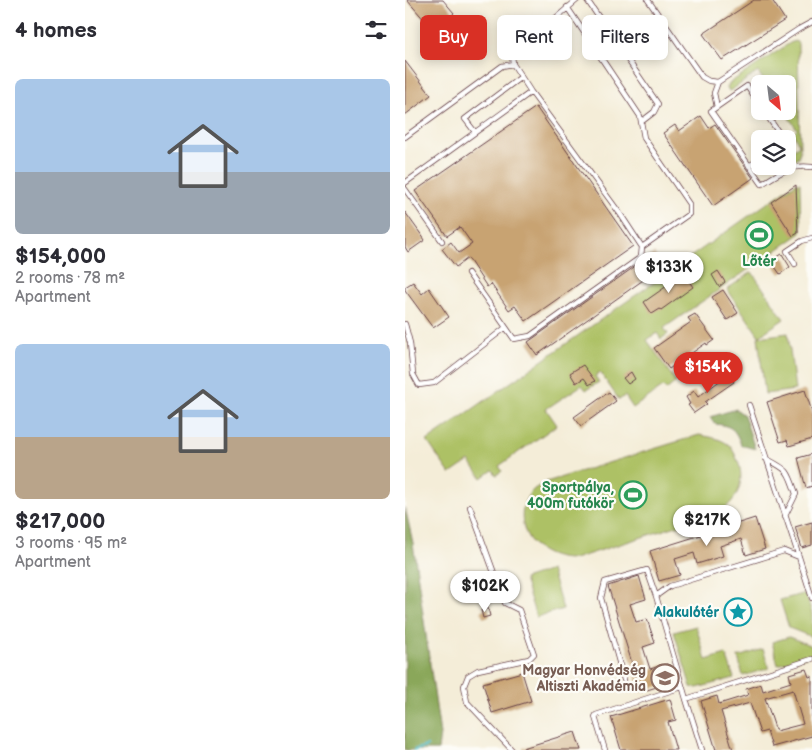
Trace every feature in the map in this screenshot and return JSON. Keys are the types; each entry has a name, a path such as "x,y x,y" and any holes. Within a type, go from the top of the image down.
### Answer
{"lane":[{"path":"467,273 514,339 529,336 641,257 642,247 513,64 512,55 577,0"},
{"path":"587,0 658,104 654,112 641,122"},
{"path":"648,0 702,77 709,82 718,82 812,22"},
{"path":"567,7 640,116 644,138 689,204 689,214 642,247"},
{"path":"405,138 502,66 513,64"},
{"path":"475,132 465,119 521,77"},
{"path":"717,107 714,93 718,82"},
{"path":"751,92 747,86 711,111 762,184 781,171 791,167 812,167"},
{"path":"405,183 531,92"},
{"path":"405,189 441,241"},
{"path":"795,264 787,250 802,241 812,238"},
{"path":"405,324 410,343 413,374 419,385 434,383 505,328"},
{"path":"749,405 812,598"},
{"path":"765,458 789,473 796,494 785,516"},
{"path":"471,506 505,603 519,610 534,654 529,659 478,670 468,676 464,686 467,702 512,750"},
{"path":"656,596 670,586 784,551 799,557"},
{"path":"624,680 601,598 605,582 647,570 702,750"},
{"path":"686,699 812,659"},
{"path":"605,750 596,715 682,687"}],"green space":[{"path":"795,41 798,43 800,152 796,158 796,147 799,145 796,139 797,129 790,120 796,120 796,75 760,75 758,72 729,91 727,87 731,82"},
{"path":"796,183 800,183 801,233 664,328 668,334 661,339 657,333 647,340 676,382 666,390 663,387 633,408 625,396 619,400 600,372 595,376 599,382 586,390 582,385 546,409 557,425 499,466 502,471 496,475 493,470 482,478 469,461 450,474 427,441"},
{"path":"752,272 784,319 759,336 727,289"},
{"path":"788,333 795,390 765,394 758,337"},
{"path":"736,409 744,415 755,449 741,445 732,429 715,424 710,417"},
{"name":"Sportpálya, 400m futókör","path":"699,435 718,439 729,445 740,467 741,482 736,495 727,507 720,512 574,559 560,558 547,554 532,543 527,536 522,519 525,501 533,490 546,482"},
{"path":"405,507 413,543 440,734 438,750 405,750"},
{"path":"551,570 563,609 536,617 524,579"},
{"path":"803,594 807,597 812,614 812,637 789,628 780,600"},
{"path":"696,626 706,660 726,654 734,678 697,688 691,687 674,632"},
{"path":"789,637 812,646 812,655 778,665 772,642"},
{"path":"763,649 769,668 743,676 738,657"}],"building":[{"path":"407,0 443,0 454,13 452,15 420,15"},
{"path":"754,0 772,0 785,20 722,60 703,34"},
{"path":"405,61 431,95 405,115"},
{"path":"536,107 633,246 526,321 515,306 509,310 491,284 487,287 468,258 456,267 442,249 451,242 459,253 472,244 460,227 447,236 415,191"},
{"path":"701,116 709,128 715,124 753,178 713,206 663,133 675,125 679,131"},
{"path":"796,185 798,233 793,236 771,202"},
{"path":"405,212 425,240 408,252 405,247"},
{"path":"654,253 663,266 537,355 528,342"},
{"path":"782,254 790,267 780,274 771,261"},
{"path":"718,271 725,282 719,287 712,275"},
{"path":"684,274 693,287 661,310 652,314 644,302"},
{"path":"413,282 422,294 429,288 449,317 433,328 405,290 405,287"},
{"path":"723,290 738,313 727,320 712,297"},
{"path":"695,314 714,340 707,345 706,343 669,369 654,348 691,322 688,318"},
{"path":"583,365 595,381 589,385 584,378 576,383 570,373"},
{"path":"631,372 635,379 628,384 623,378"},
{"path":"729,374 734,382 705,402 707,404 694,413 688,405 690,404 686,397 694,391 698,397"},
{"path":"805,390 812,412 812,439 789,446 787,440 780,442 767,402"},
{"path":"609,392 616,401 581,426 574,417"},
{"path":"812,454 812,486 806,488 798,458"},
{"path":"755,518 765,549 746,555 741,539 720,546 723,556 697,564 694,553 675,559 680,575 659,581 650,551"},
{"path":"812,522 812,545 802,548 795,527"},
{"path":"639,576 646,599 630,604 636,622 647,619 655,643 643,647 650,669 667,664 672,682 641,692 608,586"},
{"path":"488,608 490,616 483,618 481,610"},
{"path":"806,669 809,677 812,676 812,736 772,747 767,731 760,733 750,703 721,711 733,750 716,750 701,701 717,696 719,704 748,695 746,689 761,684 763,691 791,682 789,674","holes":["793,690 803,724 776,731 765,698"]},
{"path":"522,672 531,701 492,713 483,683"},
{"path":"670,699 676,720 668,722 676,750 621,750 611,717"},
{"path":"575,732 581,750 523,750 523,748"}],"waterway":[{"path":"414,750 427,746"}],"place":[{"name":"Lőtér","path":"759,235"},
{"name":"Sportpálya, 400m futókör","path":"633,495"},
{"name":"Alakulótér","path":"738,612"},
{"name":"Magyar Honvédség Altiszti Akadémia","path":"665,678"}]}
